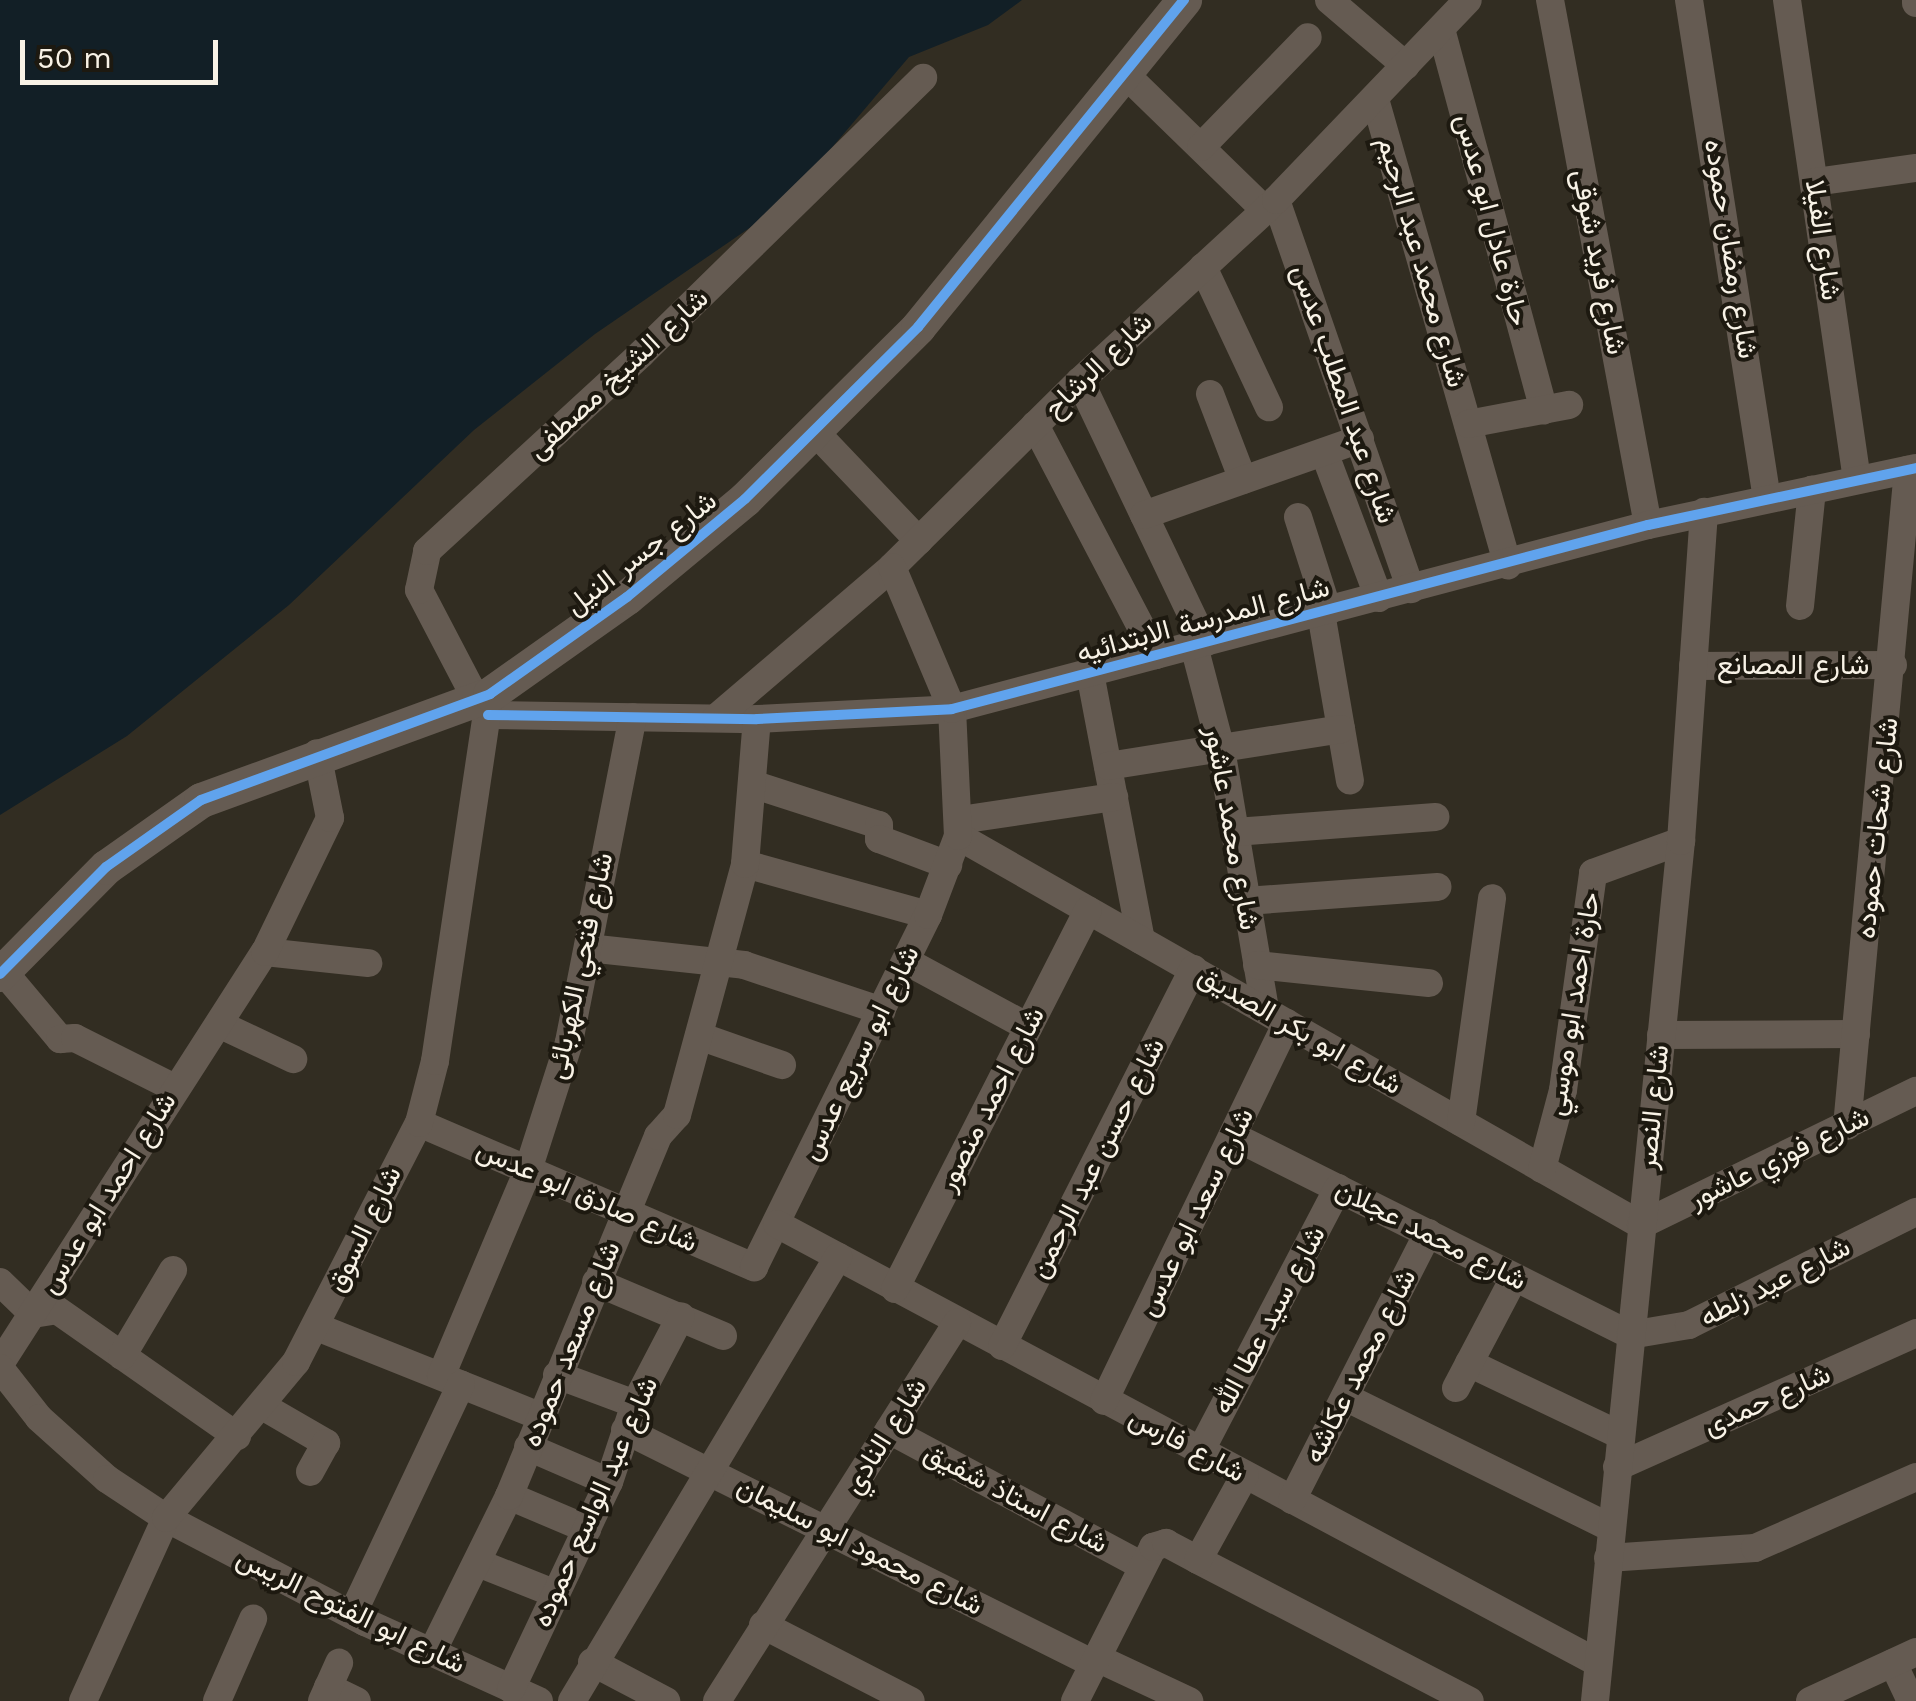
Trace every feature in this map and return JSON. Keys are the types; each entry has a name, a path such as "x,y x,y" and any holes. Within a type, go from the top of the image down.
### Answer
{"street":[{"name":"شارع جسر النيل","path":"2,972 106,867 153,830 201,800 317,753 485,703 627,597 816,432 918,326 1184,0"},
{"path":"1329,0 1406,66"},
{"name":"شارع الرشاح","path":"716,718 892,567 1080,381 1271,205 1468,0"},
{"name":"شارع فريد شوقى","path":"1550,0 1648,525"},
{"name":"شارع رمضان حموده","path":"1689,0 1767,499"},
{"name":"شارع الفيلا","path":"1787,0 1856,480"},
{"name":"حارة عادل ابو عدس","path":"1441,30 1556,407"},
{"path":"1201,147 1308,37"},
{"path":"1126,75 1201,147 1271,205"},
{"name":"شارع الشيخ مصطفى","path":"485,703 418,590 427,551 642,354 923,78"},
{"name":"شارع محمد عبد الرحيم","path":"1375,99 1508,564"},
{"path":"1815,182 1916,168"},
{"name":"شارع عبد المطلب عدس","path":"1271,205 1412,589"},
{"path":"1203,267 1269,407"},
{"name":"شارع محمد عاشور","path":"1080,381 1200,644 1257,965 1276,1017"},
{"path":"1210,394 1243,480"},
{"name":"شارع محمد عبد الرحيم","path":"1468,424 1556,407"},
{"path":"1036,425 1156,655"},
{"path":"816,432 920,540"},
{"path":"1144,515 1360,439"},
{"path":"1324,452 1378,598"},
{"name":"شارع المدرسة الابتدائيه","path":"485,703 633,717 758,719 952,709 1648,525 1912,469"},
{"name":"شارع شحات حموده","path":"1847,1126 1912,469"},
{"path":"1800,606 1812,490"},
{"name":"شارع النصر","path":"1595,1701 1681,841 1704,512"},
{"path":"1298,517 1325,612 1350,781"},
{"path":"892,567 952,709 959,828 1114,797"},
{"name":"شارع المصانع","path":"1693,666 1893,665"},
{"path":"1090,673 1141,940"},
{"name":"شارع السوق","path":"83,1701 166,1518 186,1486 264,1406 317,1326 419,1122 435,1060 485,703"},
{"name":"شارع فتحي الكهربائى","path":"352,1616 451,1380 528,1170 569,1042 633,717"},
{"name":"شارع مسعد حموده","path":"432,1652 509,1496 664,1122 676,1115 745,864 758,719"},
{"path":"1108,766 1341,729"},
{"name":"شارع احمد ابو عدس","path":"0,1366 264,952 330,818 317,753"},
{"path":"755,785 878,825 878,839 948,865"},
{"path":"1235,832 1435,817"},
{"name":"شارع ابو سريع عدس","path":"754,1267 928,915 959,828"},
{"name":"شارع ابو بكر الصديق","path":"959,828 1088,910 1641,1225"},
{"name":"حارة احمد ابو موسي","path":"1542,1169 1563,1090 1594,873 1681,841"},
{"path":"745,864 928,915"},
{"path":"1246,900 1437,887"},
{"path":"1461,1122 1492,898"},
{"name":"شارع احمد منصور","path":"895,1289 1088,910"},
{"path":"588,948 721,961 812,984 882,1011"},
{"path":"264,952 368,963"},
{"path":"906,961 1028,1027"},
{"name":"شارع ابو بكر الصديق","path":"1257,965 1429,983"},
{"name":"شارع حسن عبد الرحمن","path":"1002,1346 1193,970"},
{"path":"2,972 60,1039 75,1038 175,1088"},
{"name":"شارع سعد ابو عدس","path":"1104,1401 1233,1136 1276,1017"},
{"path":"220,1025 293,1059"},
{"path":"1660,1035 1856,1034"},
{"path":"700,1036 782,1065"},
{"name":"شارع فوزي عاشور","path":"1641,1225 1916,1091"},
{"name":"شارع صادق ابو عدس","path":"419,1122 754,1267"},
{"name":"شارع محمد عجلان","path":"1233,1136 1630,1334"},
{"name":"شارع سيد عطا الله","path":"1200,1452 1338,1188"},
{"name":"شارع عيد زلطه","path":"1630,1334 1689,1326 1916,1212"},
{"name":"شارع فارس","path":"777,1224 1598,1662"},
{"name":"شارع محمد عكاشه","path":"1292,1500 1428,1233"},
{"path":"572,1701 592,1662 713,1473 838,1257"},
{"path":"122,1356 174,1270"},
{"path":"1514,1278 1462,1376 1620,1435"},
{"path":"0,1282 32,1313 57,1310 237,1436"},
{"path":"596,1282 723,1336"},
{"name":"شارع عبد الواسع حموده","path":"511,1689 609,1482 635,1404 681,1316"},
{"name":"شارع النادي","path":"718,1701 957,1323"},
{"path":"317,1326 540,1416"},
{"name":"شارع حمدى","path":"1617,1466 1916,1332"},
{"name":"شارع ابو الفتوح الريس","path":"0,1366 39,1418 107,1479 166,1518 352,1616 539,1701"},
{"path":"557,1375 635,1404"},
{"path":"1345,1397 1611,1528"},
{"path":"264,1406 326,1442 310,1472"},
{"name":"شارع محمود ابو سليمان","path":"625,1430 1095,1661 1189,1701"},
{"name":"شارع استاذ شفيق","path":"889,1430 1143,1566"},
{"path":"528,1447 609,1482"},
{"path":"1198,1560 1245,1475"},
{"path":"1608,1558 1756,1548 1916,1477"},
{"path":"509,1496 587,1529"},
{"path":"1075,1701 1143,1566 1160,1543 1470,1701"},
{"path":"478,1564 556,1594"},
{"path":"217,1701 253,1620"},
{"path":"763,1625 911,1701"},
{"path":"1810,1701 1905,1657 1910,1701"},
{"path":"592,1662 666,1701"},
{"path":"329,1684 357,1701"}],"shaded area":[{"path":"0,0 1022,0 988,25 909,57 783,205 595,334 474,430 289,605 127,736 0,815"}],"cycle path":[{"path":"0,974 106,867 201,800 490,694 627,597 745,499 918,327 1184,0"},
{"path":"488,715 757,719 952,709 1648,525 1916,468"}]}
